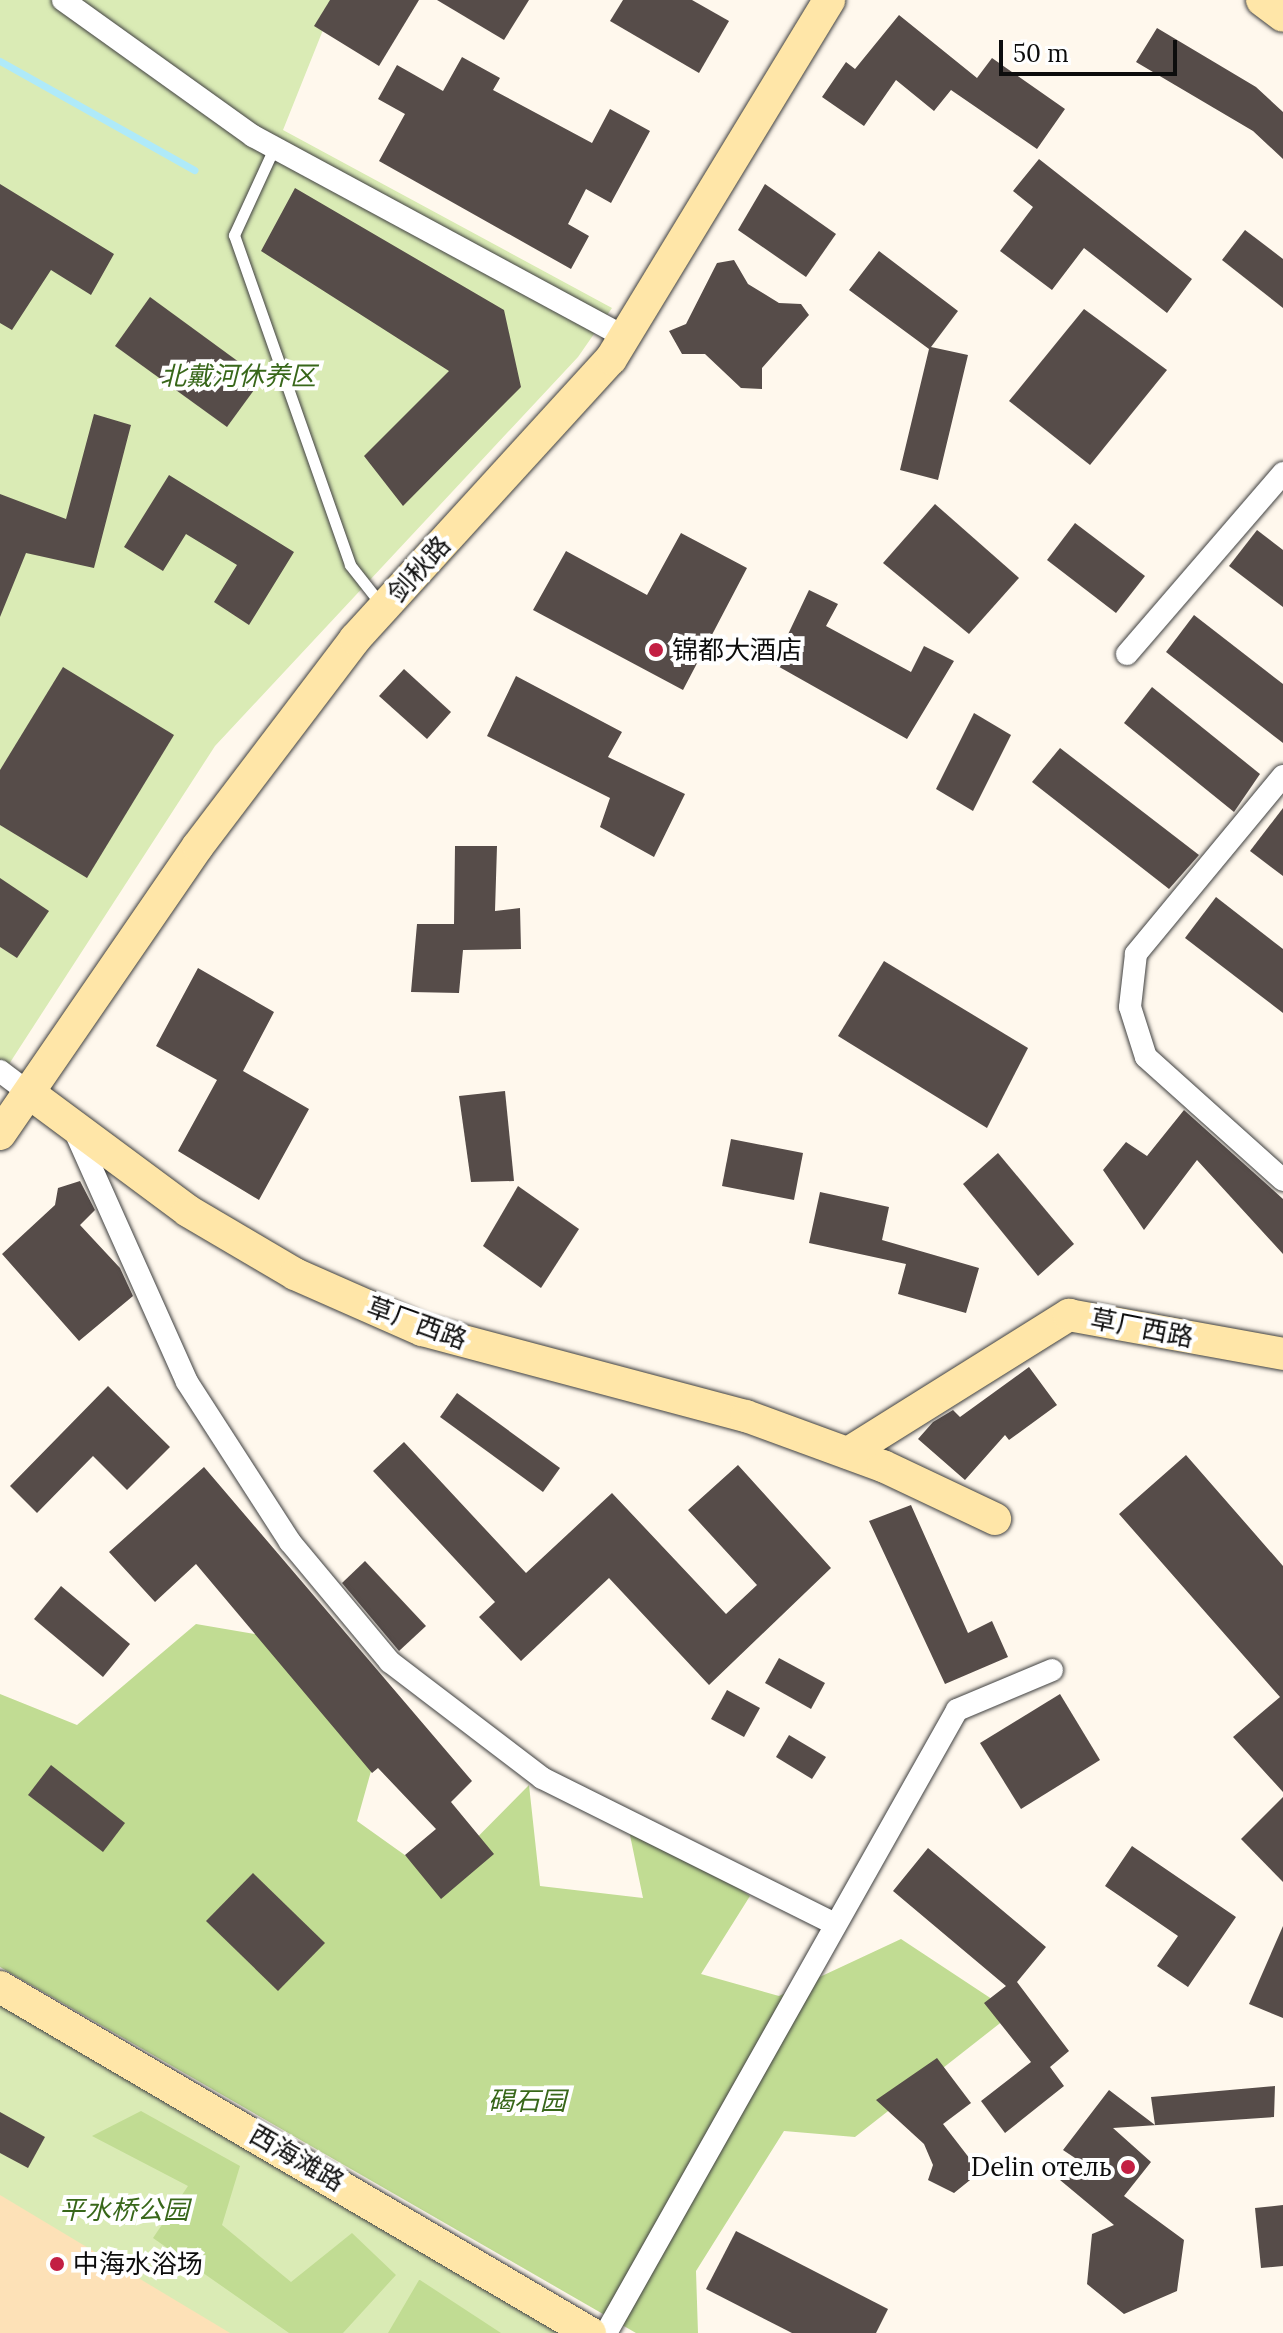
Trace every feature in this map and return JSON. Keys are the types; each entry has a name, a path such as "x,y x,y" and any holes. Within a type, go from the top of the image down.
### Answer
{"main road":[{"name":"剑秋路","path":"0,1134 32,1095 198,846 384,607 625,337 829,0"},
{"path":"1262,0 1283,16"},
{"name":"草厂西路","path":"32,1095 188,1211 295,1274 422,1330 746,1416 848,1453 995,1519"},
{"name":"草厂西路","path":"848,1453 1069,1315 1283,1354"},
{"name":"西海滩路","path":"0,1987 590,2333"}],"street":[{"path":"63,0 274,148 625,337"},
{"path":"1127,654 1283,473"},
{"path":"1283,776 1136,954 1130,1007 1146,1057 1283,1180"},
{"path":"0,1071 32,1095"},
{"path":"73,1126 187,1382 290,1542 390,1662 542,1778 831,1922"},
{"path":"606,2333 831,1922 957,1710 1052,1670"}],"lane":[{"path":"274,148 234,235 350,565 384,607"}],"green space":[{"name":"北戴河休养区","path":"0,0 335,0 283,130 612,308 578,357 215,746 0,1078"},
{"name":"碣石园","path":"196,1624 267,1636 375,1757 357,1821 437,1878 529,1785 540,1886 643,1898 625,1811 750,1896 701,1974 779,1996 901,1939 1013,2013 855,2137 784,2131 696,2271 698,2333 636,2333 0,1967 0,1694 77,1725"},
{"name":"平水桥公园","path":"0,1998 581,2333 0,2333"},
{"path":"141,2111 240,2166 222,2225 291,2282 352,2233 396,2275 343,2333 289,2333 153,2238 188,2186 92,2136"},
{"path":"420,2280 501,2333 388,2333"}],"sand":[{"name":"中海水浴场","path":"0,2195 230,2333 0,2333"}],"building":[{"path":"330,0 419,0 379,66 314,26"},
{"path":"437,0 529,0 504,40"},
{"path":"623,0 692,0 729,21 699,73 610,21"},
{"path":"899,15 977,78 992,58 1065,109 1037,149 951,90 934,111 896,80 864,126 822,97 846,62 855,69"},
{"path":"1157,28 1256,87 1283,112 1283,159 1253,131 1136,62"},
{"path":"462,57 500,78 493,90 592,143 610,109 650,131 611,203 586,189 568,224 589,236 571,269 379,161 405,114 378,99 397,65 443,91"},
{"path":"1039,159 1192,279 1167,313 1084,248 1052,290 1000,251 1033,207 1013,191"},
{"path":"0,184 114,254 91,295 51,270 12,330 0,323"},
{"path":"765,184 836,234 806,277 738,230"},
{"path":"295,188 504,310 521,387 403,506 364,456 449,371 261,251"},
{"path":"1245,230 1283,259 1283,308 1222,260"},
{"path":"879,251 958,311 931,347 968,355 938,480 900,470 929,349 849,290"},
{"path":"734,260 748,284 779,303 801,304 809,315 762,368 762,389 741,388 705,354 682,354 669,331 686,324 717,263"},
{"path":"150,297 262,379 227,427 115,346"},
{"path":"1084,309 1167,370 1090,465 1009,401"},
{"path":"94,414 131,425 94,568 26,553 0,617 0,494 66,519"},
{"path":"169,475 294,552 249,625 214,602 237,565 186,534 163,571 124,547"},
{"path":"935,504 1019,578 969,634 883,563"},
{"path":"1075,523 1145,576 1116,613 1047,560"},
{"path":"1257,530 1283,550 1283,607 1229,566"},
{"name":"锦都大酒店","path":"681,533 747,568 683,690 533,610 566,551 647,595"},
{"path":"809,590 838,604 826,626 911,672 924,646 954,661 907,739 774,664"},
{"path":"1194,615 1283,684 1283,743 1166,652"},
{"path":"63,667 174,735 87,878 0,825 0,770"},
{"path":"404,669 451,712 427,739 379,696"},
{"path":"516,676 622,732 608,757 685,794 654,857 600,827 610,798 487,736"},
{"path":"1152,687 1260,774 1234,812 1124,723"},
{"path":"974,713 1011,735 973,811 936,789"},
{"path":"1060,748 1199,855 1169,889 1032,782"},
{"path":"1283,808 1283,876 1250,851"},
{"path":"455,846 497,846 495,911 520,908 521,949 463,950 459,993 411,992 417,924 454,924"},
{"path":"0,878 49,911 17,958 0,947"},
{"path":"1216,897 1283,949 1283,1013 1185,938"},
{"path":"884,961 1028,1048 987,1128 838,1036"},
{"path":"198,968 274,1012 243,1071 309,1109 259,1200 178,1151 217,1080 156,1046"},
{"path":"505,1091 514,1181 471,1182 459,1096"},
{"path":"1184,1110 1283,1199 1283,1254 1197,1160 1144,1230 1103,1170 1126,1142 1147,1156"},
{"path":"731,1139 803,1153 794,1200 722,1186"},
{"path":"998,1153 1074,1244 1038,1276 963,1184"},
{"path":"80,1181 95,1210 80,1225 120,1268 133,1296 79,1341 2,1254 55,1205 58,1188"},
{"path":"518,1186 579,1229 541,1288 483,1246"},
{"path":"820,1192 889,1207 882,1240 979,1268 966,1313 898,1294 906,1264 809,1243"},
{"path":"1029,1367 1057,1405 1009,1440 1005,1435 965,1480 918,1439 933,1422 953,1410 960,1417"},
{"path":"108,1386 170,1447 127,1490 93,1456 37,1513 10,1486"},
{"path":"457,1393 560,1468 543,1492 440,1417"},
{"path":"404,1442 526,1573 612,1493 726,1614 757,1585 688,1510 738,1465 831,1568 709,1685 609,1578 521,1661 479,1617 495,1602 373,1471"},
{"path":"1186,1455 1283,1566 1283,1792 1233,1737 1280,1697 1119,1514"},
{"path":"204,1467 472,1781 451,1802 494,1854 441,1899 405,1855 436,1829 378,1768 372,1773 196,1564 155,1602 109,1552"},
{"path":"911,1505 968,1633 992,1621 1008,1657 945,1684 869,1521"},
{"path":"365,1561 426,1626 399,1651 342,1583"},
{"path":"61,1586 130,1644 103,1677 34,1619"},
{"path":"779,1658 825,1683 811,1709 765,1683"},
{"path":"727,1690 760,1708 744,1737 711,1719"},
{"path":"1060,1694 1100,1760 1021,1809 980,1743"},
{"path":"789,1735 826,1757 812,1779 776,1757"},
{"path":"51,1765 125,1823 103,1852 28,1795"},
{"path":"1283,1797 1283,1882 1241,1839"},
{"path":"1132,1846 1236,1917 1188,1987 1157,1966 1178,1936 1105,1886"},
{"path":"928,1848 1046,1947 1017,1982 1069,2051 1050,2067 1064,2086 1005,2133 981,2101 1031,2062 984,2003 1006,1986 893,1891"},
{"path":"253,1873 325,1943 278,1991 206,1921"},
{"path":"1283,1926 1283,2018 1249,2004"},
{"path":"937,2058 971,2103 943,2124 980,2172 954,2193 928,2180 933,2165 924,2144 876,2100"},
{"path":"1275,2086 1274,2117 1113,2128 1151,2162 1124,2196 1184,2240 1177,2291 1124,2314 1087,2284 1092,2234 1114,2225 1060,2180 1078,2160 1063,2150 1109,2090 1155,2125 1151,2097"},
{"path":"0,2112 45,2137 28,2168 0,2153"},
{"path":"1283,2205 1283,2266 1261,2268 1255,2208"},
{"path":"736,2231 888,2309 876,2333 792,2333 706,2289"}],"waterway":[{"path":"0,61 194,170"}],"place":[{"name":"锦都大酒店","path":"656,650"},
{"name":"Delin отель","path":"1128,2167"},
{"name":"中海水浴场","path":"57,2264"}]}
